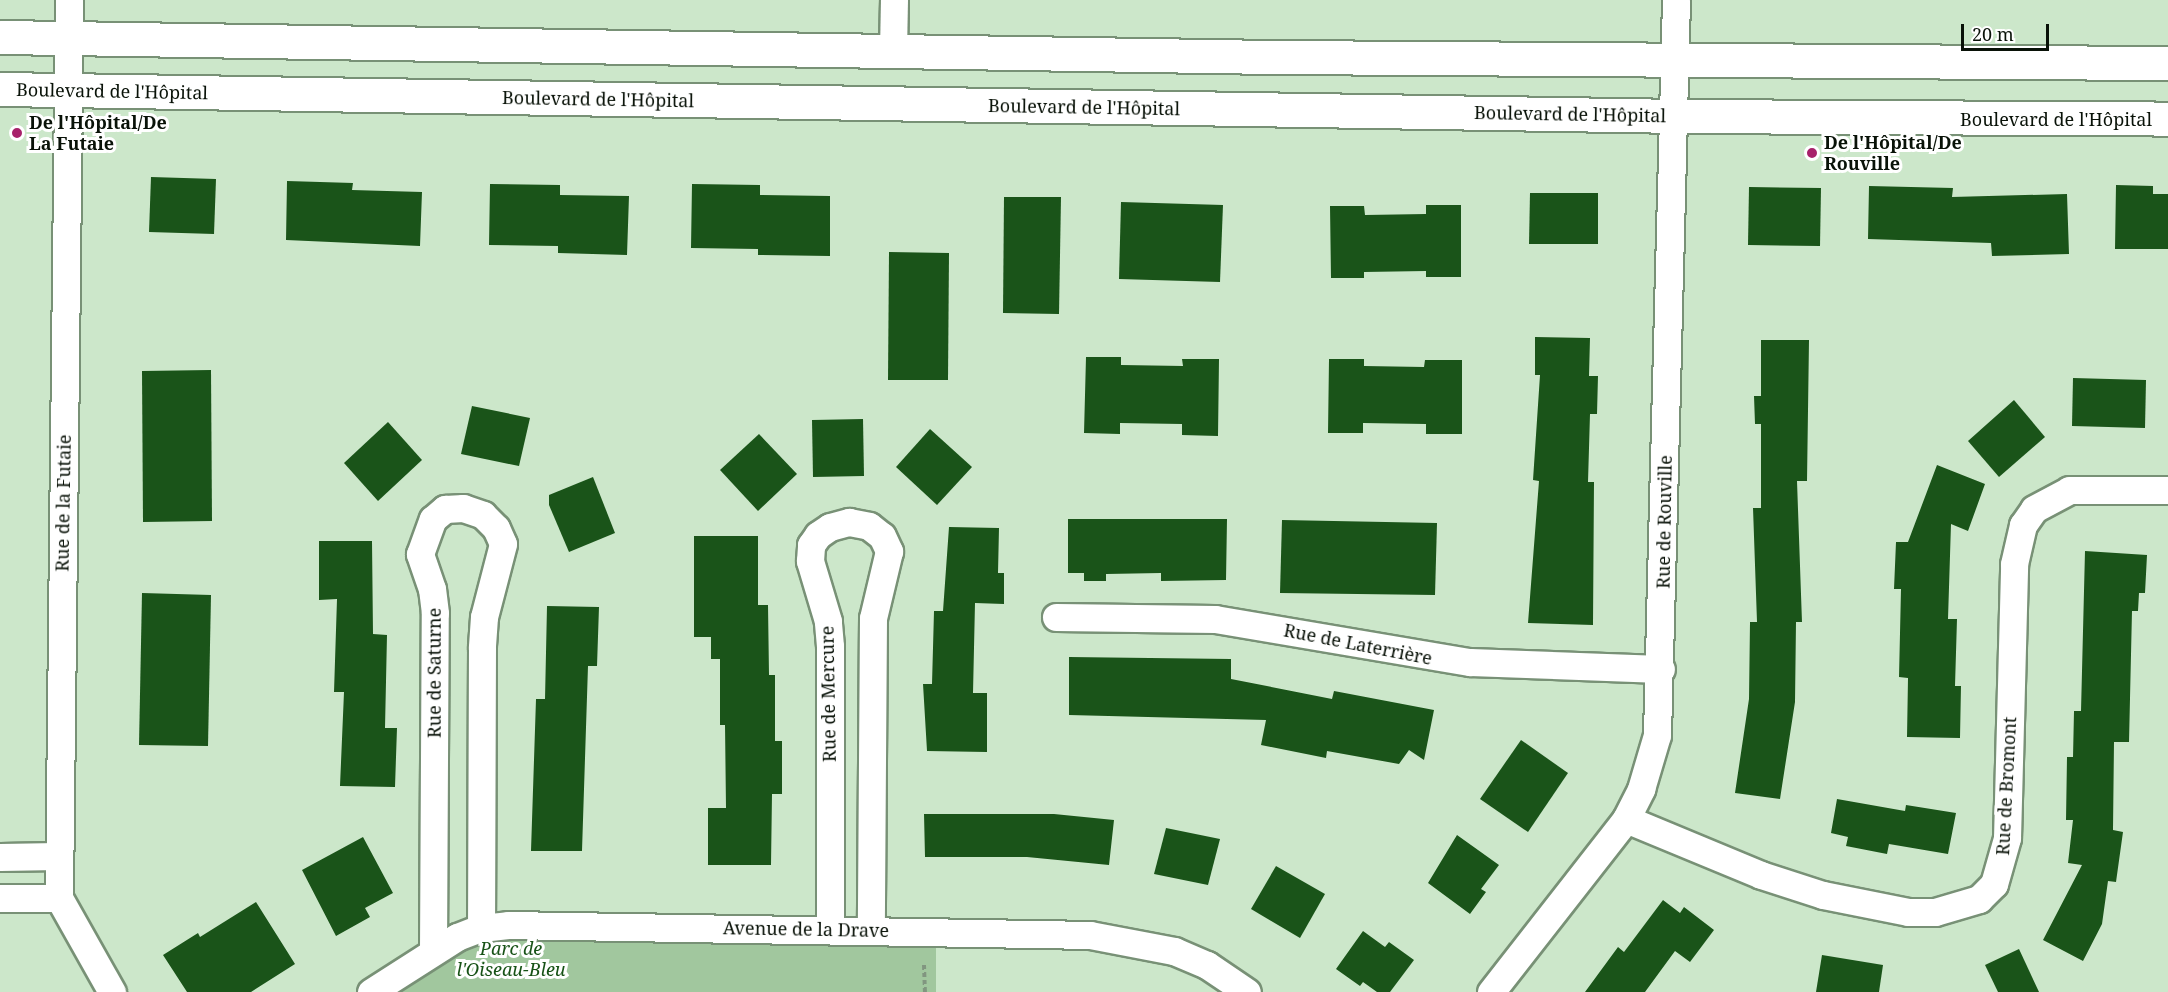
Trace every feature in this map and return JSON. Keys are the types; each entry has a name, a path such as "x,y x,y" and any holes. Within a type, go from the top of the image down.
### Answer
{"main road":[{"path":"0,38 893,51 2168,63"},
{"name":"Boulevard de l'Hôpital","path":"0,89 1674,116 2168,119"}],"street":[{"name":"Rue de la Futaie","path":"69,0 58,856 60,898 112,992"},
{"path":"893,51 894,0"},
{"name":"Rue de Rouville","path":"1491,992 1626,819 1651,762 1660,708 1676,0"},
{"name":"Rue de Bromont","path":"1626,819 1761,875 1822,895 1926,912 1959,908 1979,898 1995,884 2007,838 2014,564 2023,525 2034,509 2069,490 2168,490"},
{"name":"Rue de Saturne","path":"433,950 435,613 432,589 420,554 433,519 445,509 463,508 483,515 496,528 503,544 484,617 482,648 482,928"},
{"name":"Rue de Mercure","path":"830,929 830,646 828,621 810,561 811,545 818,535 830,527 849,522 868,526 882,536 889,551 873,627 871,930"},
{"name":"Rue de Laterrière","path":"1056,617 1215,619 1470,662 1661,669"},
{"path":"0,856 58,856"},
{"path":"0,898 60,898"},
{"name":"Avenue de la Drave","path":"370,992 433,950 482,928 508,925 1090,935 1136,941 1207,965 1247,992"}],"path":[{"path":"924,965 925,992"}],"green space":[{"name":"Parc de l'Oiseau-Bleu","path":"936,932 936,992 371,992 457,937"}],"building":[{"path":"151,177 216,179 214,234 149,232"},
{"path":"287,181 353,183 352,190 422,192 420,246 286,240"},
{"path":"490,184 560,185 560,195 629,196 627,255 558,253 558,246 489,245"},
{"path":"692,184 760,185 760,195 830,196 830,256 758,255 758,249 691,248"},
{"path":"2116,185 2153,186 2153,194 2168,194 2168,249 2115,249"},
{"path":"1869,186 1953,188 1952,197 2067,194 2069,254 1992,256 1991,243 1868,239"},
{"path":"1749,187 1821,188 1820,246 1748,245"},
{"path":"1530,193 1598,193 1598,244 1529,244"},
{"path":"1004,197 1061,197 1059,314 1003,313"},
{"path":"1121,202 1223,205 1220,282 1119,279"},
{"path":"1426,205 1461,205 1461,277 1426,277 1426,271 1364,272 1364,278 1331,278 1330,206 1364,206 1365,215 1426,214"},
{"path":"889,252 949,253 948,380 888,380"},
{"path":"1535,337 1590,338 1589,376 1598,376 1597,414 1590,414 1588,482 1594,482 1593,625 1528,623 1539,481 1533,480 1540,375 1535,375"},
{"path":"1761,340 1809,340 1807,481 1797,481 1802,622 1796,622 1795,702 1780,799 1735,793 1749,699 1750,622 1757,622 1753,508 1761,508 1761,424 1755,424 1754,396 1761,396"},
{"path":"1086,357 1121,357 1121,365 1183,366 1182,359 1219,359 1218,436 1182,435 1182,424 1120,423 1120,434 1084,433"},
{"path":"1329,359 1364,359 1364,366 1424,367 1425,360 1462,360 1462,434 1426,434 1426,424 1363,423 1363,433 1328,433"},
{"path":"211,370 212,521 143,522 142,371"},
{"path":"2073,378 2146,380 2145,428 2072,426"},
{"path":"2014,400 2045,437 1999,477 1968,441"},
{"path":"472,406 530,418 519,466 461,454"},
{"path":"863,419 864,476 813,477 812,420"},
{"path":"388,422 422,460 378,501 344,463"},
{"path":"930,429 972,467 937,505 896,467"},
{"path":"759,434 797,474 758,511 720,470"},
{"path":"1937,465 1985,484 1968,531 1951,524 1948,619 1957,619 1955,686 1961,686 1960,738 1907,737 1908,678 1899,677 1901,589 1894,589 1896,542 1908,542"},
{"path":"593,477 615,533 569,552 549,505 549,495"},
{"path":"1068,519 1227,519 1226,580 1161,581 1161,573 1106,574 1106,581 1084,581 1084,573 1068,573"},
{"path":"1282,520 1437,523 1435,595 1280,593"},
{"path":"949,527 999,528 998,573 1004,573 1004,604 975,603 973,693 987,693 987,752 927,751 923,684 932,684 934,611 943,611"},
{"path":"694,536 758,536 758,605 768,605 769,675 775,675 775,741 782,741 782,794 772,794 771,865 708,865 708,808 726,808 725,725 720,725 720,659 711,659 711,637 694,637"},
{"path":"319,541 372,541 373,634 387,635 385,728 397,728 395,787 340,786 344,692 334,692 337,599 319,600"},
{"path":"2085,551 2147,555 2145,593 2139,593 2138,611 2132,611 2129,742 2114,742 2113,830 2123,832 2116,882 2108,881 2102,924 2083,961 2043,940 2082,865 2068,863 2073,820 2066,820 2067,757 2073,757 2074,711 2081,711"},
{"path":"142,593 211,595 208,746 139,745"},
{"path":"547,606 599,607 597,666 588,666 582,851 531,851 536,699 545,699"},
{"path":"1069,657 1231,659 1231,679 1332,699 1334,691 1434,710 1424,760 1409,750 1399,764 1327,751 1326,758 1261,745 1266,720 1069,715"},
{"path":"1521,740 1568,773 1528,832 1480,799"},
{"path":"1837,799 1905,811 1906,805 1956,813 1948,854 1889,844 1887,854 1846,846 1848,837 1831,833"},
{"path":"924,814 1054,814 1114,820 1109,865 1027,857 925,857"},
{"path":"1166,828 1220,839 1208,885 1154,874"},
{"path":"1457,835 1499,865 1481,889 1486,892 1470,914 1428,883"},
{"path":"363,837 393,893 365,908 370,917 336,936 302,870"},
{"path":"1276,866 1325,894 1300,938 1251,909"},
{"path":"1663,900 1680,913 1684,907 1714,930 1690,962 1675,951 1645,992 1585,992 1618,947 1624,952"},
{"path":"256,902 295,964 251,992 187,992 163,955 198,933 200,937"},
{"path":"1363,931 1385,947 1389,942 1414,960 1390,992 1377,992 1363,982 1360,986 1336,969"},
{"path":"2019,949 2039,992 1998,992 1985,965"},
{"path":"1822,955 1883,965 1879,992 1816,992"}],"place":[{"name":"De l'Hôpital/De La Futaie","path":"17,133"},
{"name":"De l'Hôpital/De Rouville","path":"1812,153"}]}
